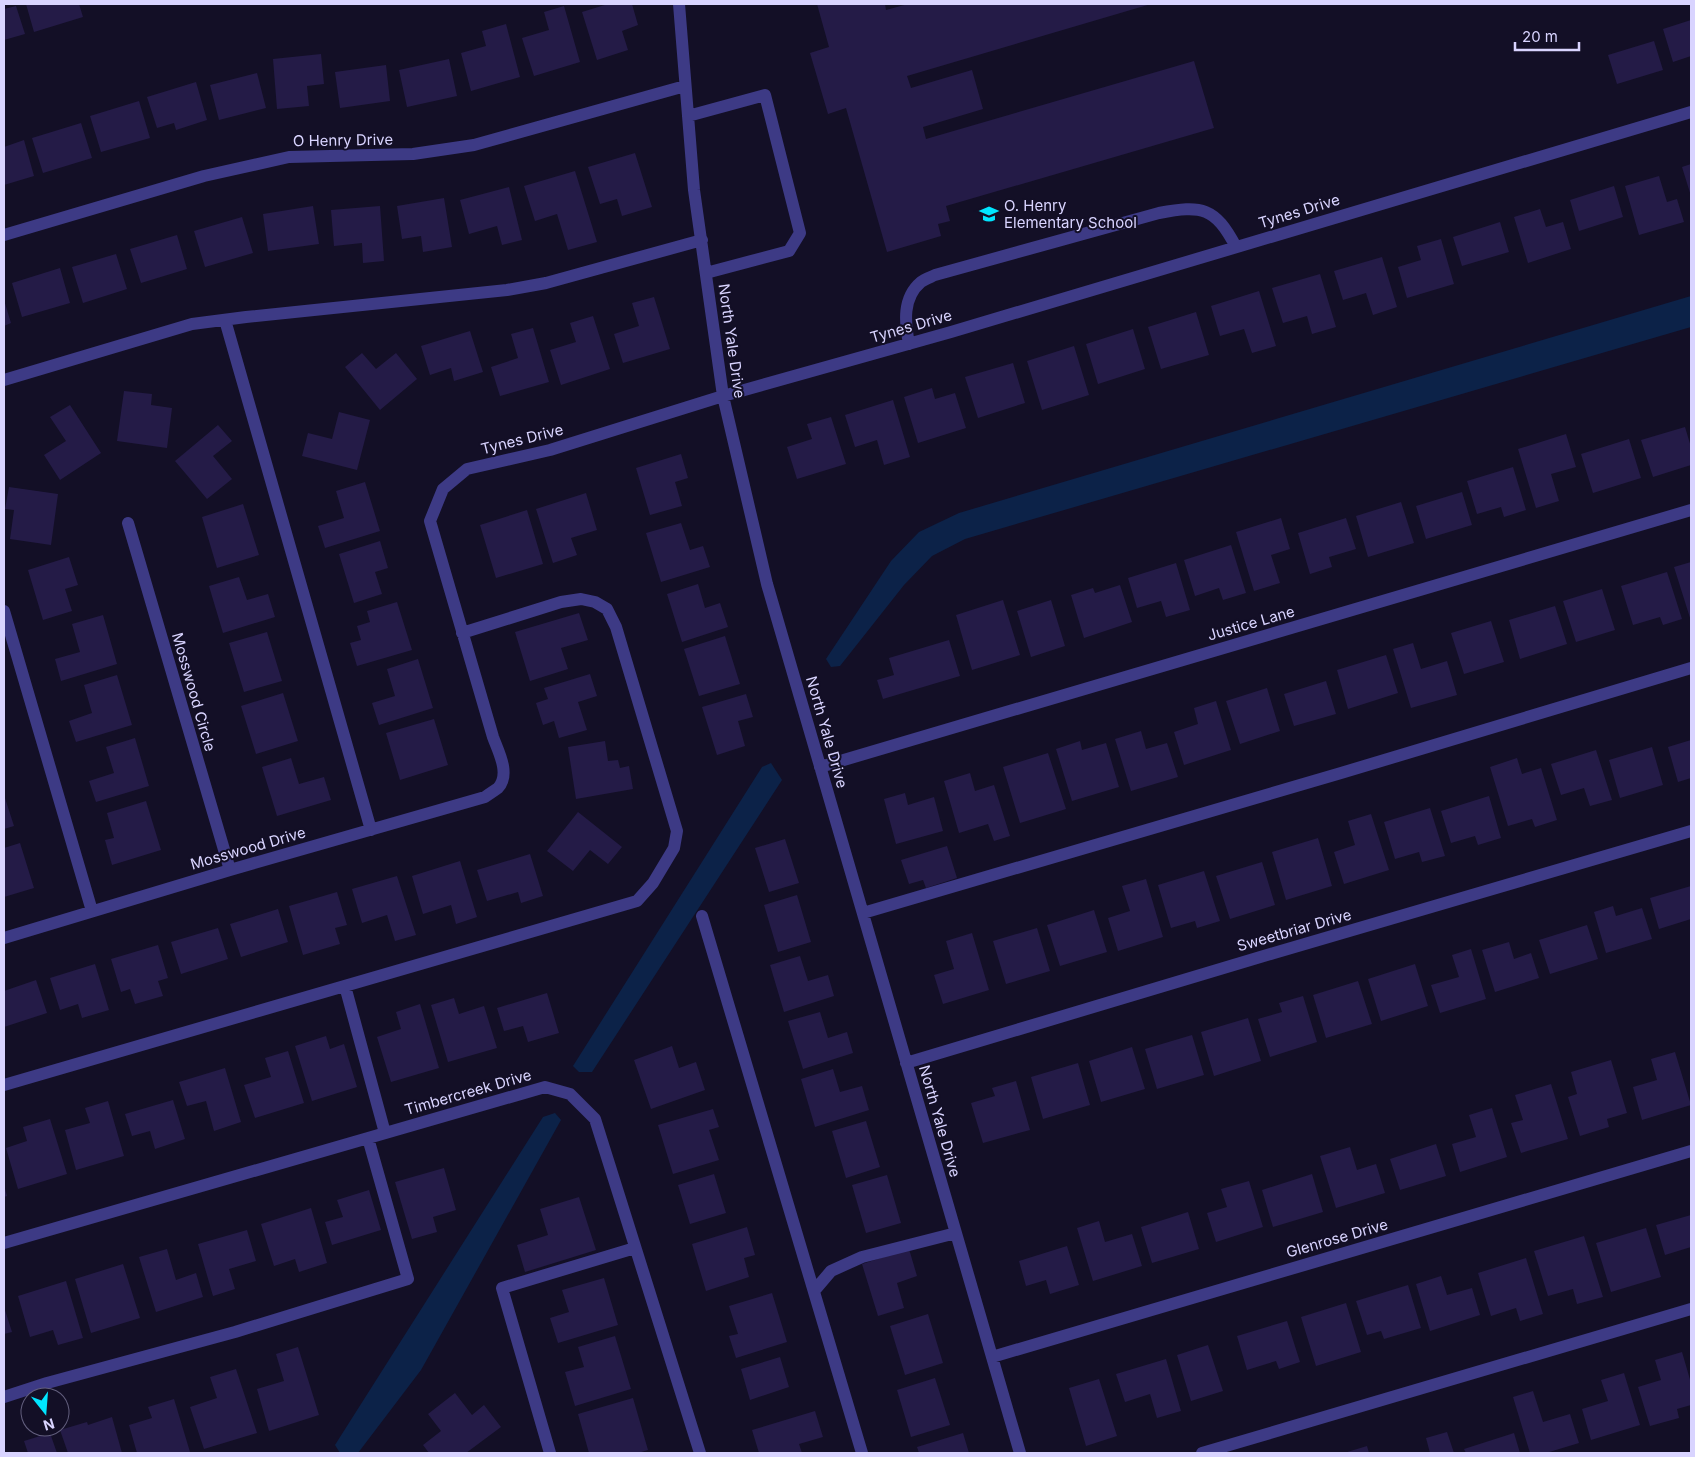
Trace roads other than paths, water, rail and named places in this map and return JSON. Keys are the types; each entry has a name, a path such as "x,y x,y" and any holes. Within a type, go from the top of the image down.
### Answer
{"street":[{"name":"North Yale Drive","path":"679,4 694,190 723,396 767,584 1020,1453"},
{"name":"O Henry Drive","path":"4,235 204,176 289,157 413,154 474,145 685,86"},
{"path":"688,116 765,96 800,233 789,251 706,273"},
{"name":"Tynes Drive","path":"500,787 504,775 502,761 462,633 430,521 443,489 467,470 550,450 723,396 909,344 1691,112"},
{"path":"909,344 905,321 910,297 921,282 936,275 1183,208 1202,210 1218,219 1227,229 1236,247"},
{"path":"4,380 192,324 526,287 618,264 702,240"},
{"path":"225,320 371,830"},
{"name":"Justice Lane","path":"820,767 1691,510"},
{"name":"Mosswood Circle","path":"128,523 230,870"},
{"path":"4,1085 637,901 653,883 674,848 677,831 616,626 607,609 595,602 581,599 561,602 462,633"},
{"path":"4,611 92,911"},
{"path":"863,913 1691,668"},
{"name":"Mosswood Drive","path":"4,938 230,870 484,797 500,787"},
{"name":"Sweetbriar Drive","path":"906,1063 1691,831"},
{"path":"702,916 862,1453"},
{"path":"345,986 385,1133"},
{"name":"Timbercreek Drive","path":"4,1243 545,1087 570,1094 595,1119 700,1453"},
{"path":"4,1397 47,1383 235,1332 408,1279 368,1138"},
{"name":"Glenrose Drive","path":"992,1357 1691,1151"},
{"path":"814,1291 831,1271 862,1257 956,1232"},
{"path":"550,1453 502,1288 636,1248"},
{"path":"1202,1453 1691,1309"}],"water":[{"path":"1691,296 1691,327 965,539 932,556 904,585 840,666 831,667 826,659 891,561 919,532 959,513"},
{"path":"771,763 782,780 592,1072 579,1072 573,1066 762,767"},
{"path":"555,1113 561,1120 421,1370 358,1453 340,1453 335,1445 543,1117"}],"place":[{"name":"O. Henry Elementary School","path":"989,214"}]}
